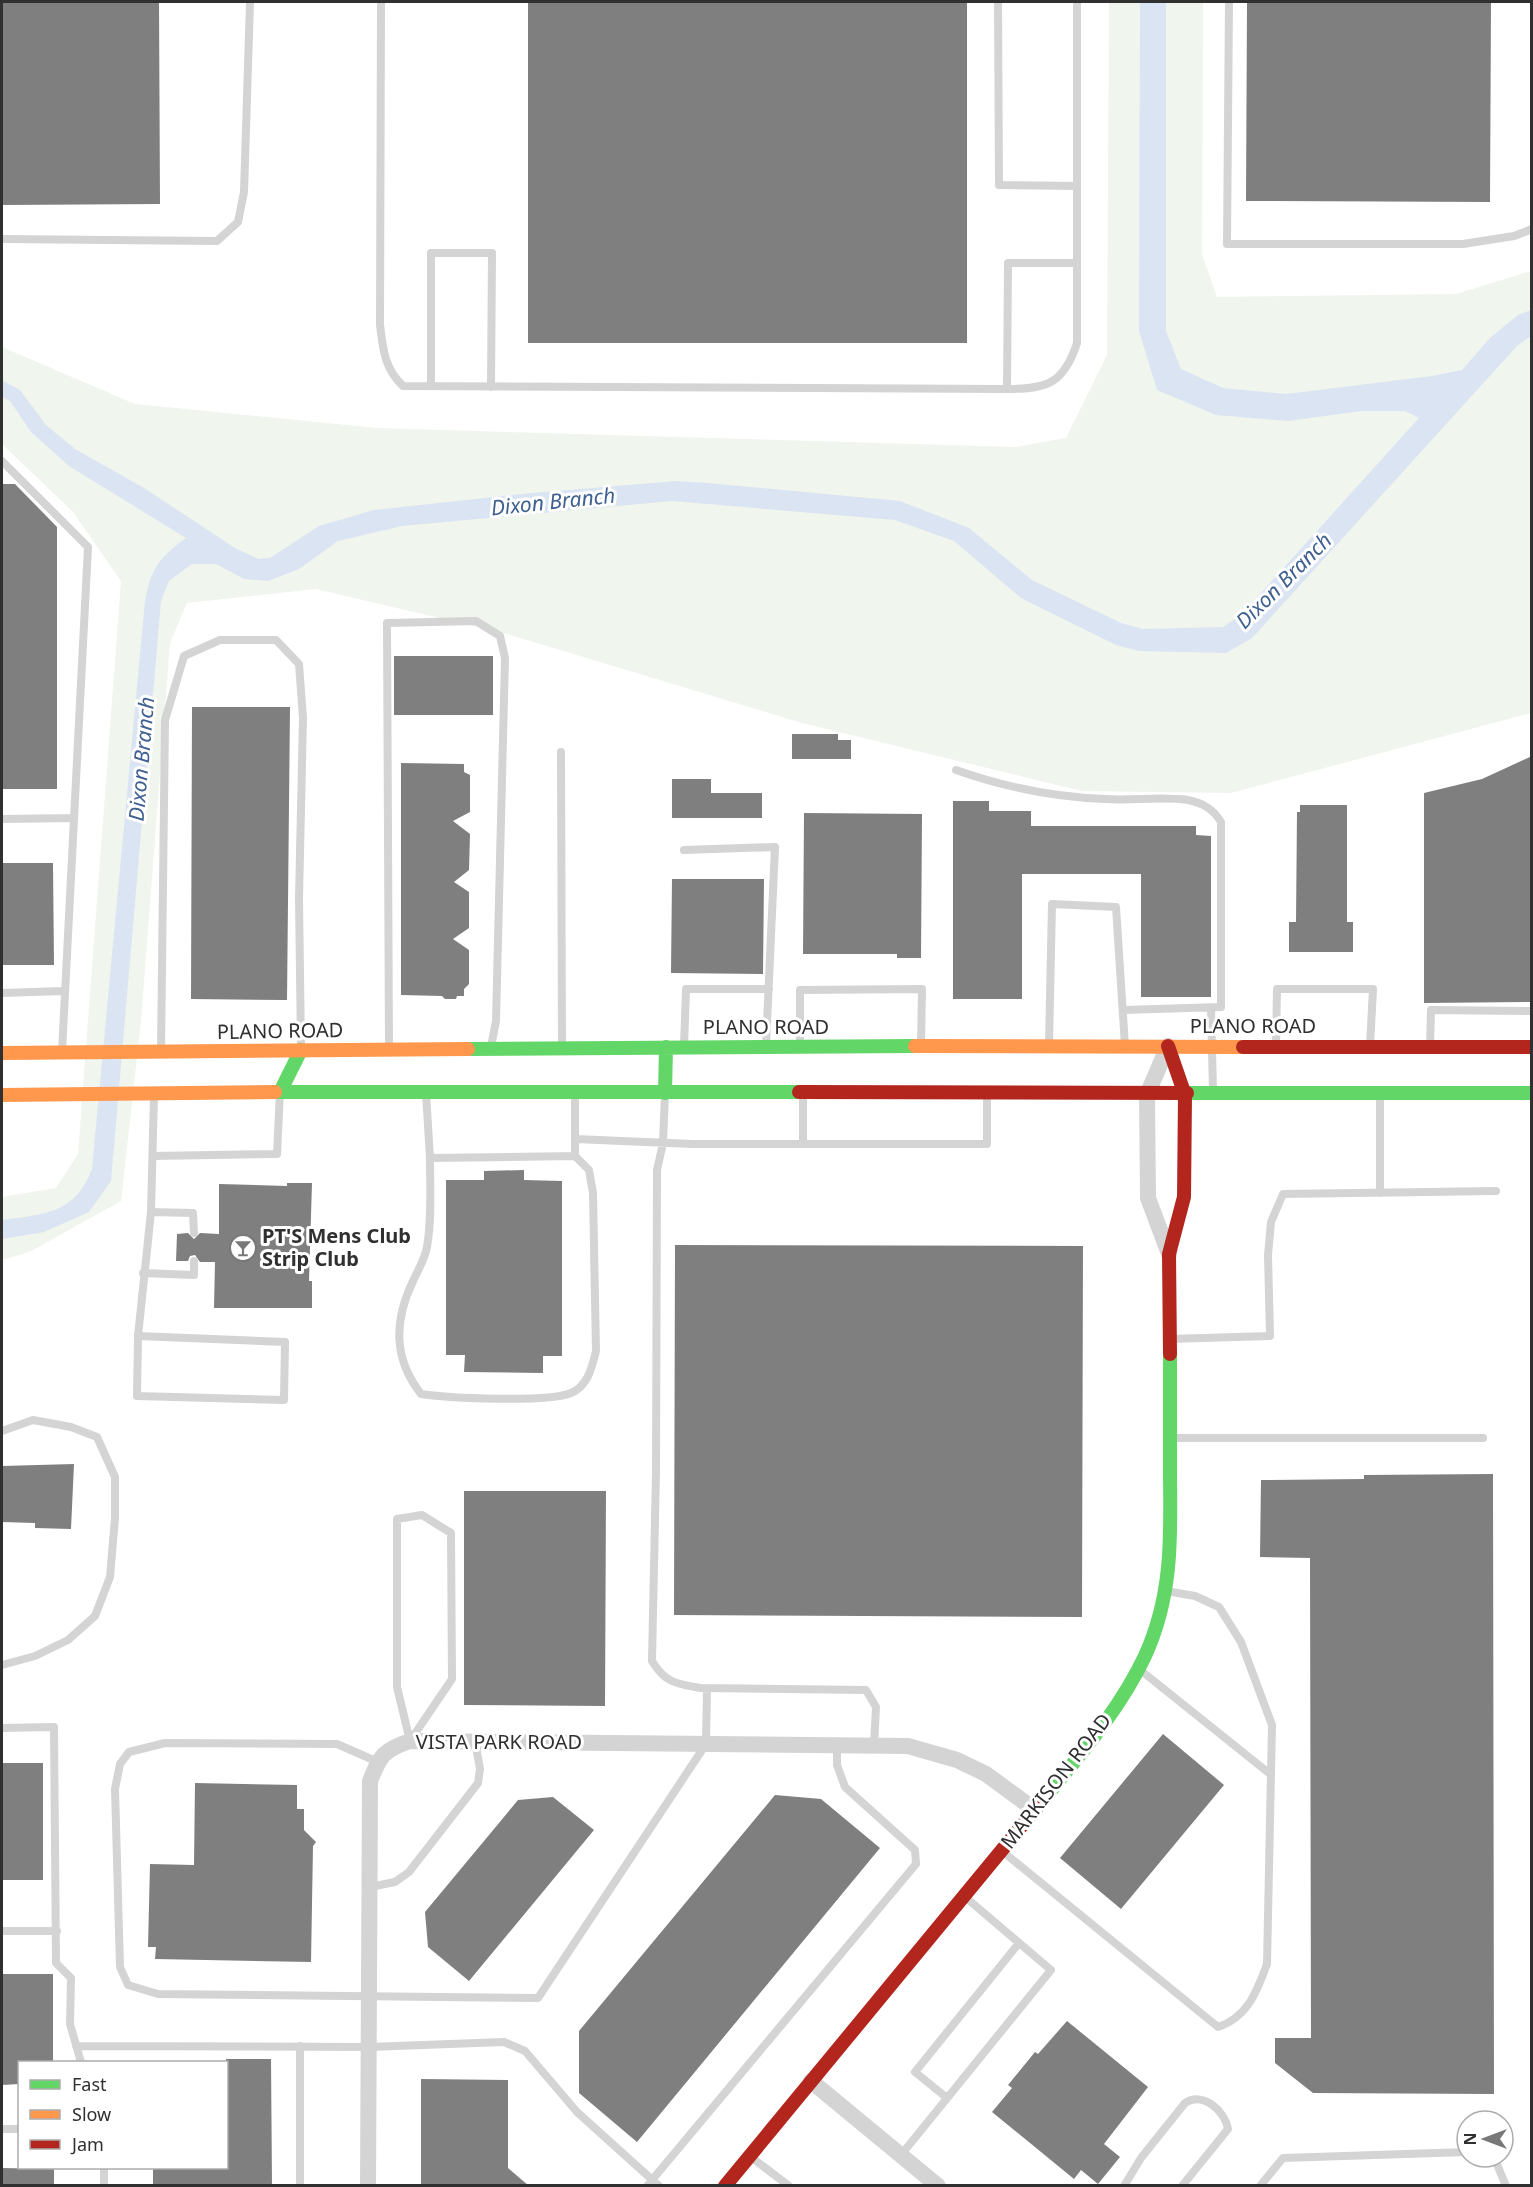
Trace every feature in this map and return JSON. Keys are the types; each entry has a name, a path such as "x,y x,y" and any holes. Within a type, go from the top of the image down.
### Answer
{"main road":[{"name":"PLANO ROAD","path":"2,1053 766,1046 1532,1047"},
{"name":"MARKISON ROAD","path":"725,2186 1095,1737 1138,1669 1166,1591 1171,1557 1168,1254 1184,1197 1185,1095 1168,1046"},
{"path":"665,1093 666,1047"},
{"path":"280,1092 301,1050"},
{"path":"2,1095 280,1092 1148,1095 1532,1093"}],"street":[{"name":"MARKISON ROAD","path":"1168,1046 1148,1095 1148,1198 1168,1254"},
{"name":"VISTA PARK ROAD","path":"378,1762 388,1748 410,1741 908,1746 957,1760 986,1774 1035,1810"},
{"path":"368,2186 370,1781 378,1762"},
{"path":"811,2081 938,2186"}],"lane":[{"path":"2,239 217,241 238,222 244,192 250,2"},
{"path":"381,2 380,325 385,361 392,376 402,386 1007,389 1036,389 1070,366 1077,343 1077,2"},
{"path":"998,2 999,185 1077,186"},
{"path":"1229,2 1227,244 1463,244 1514,236 1532,229"},
{"path":"431,386 431,253 492,253 491,387"},
{"path":"1007,389 1008,263 1077,264"},
{"path":"2,461 88,547 63,992 62,1052"},
{"path":"389,1049 387,623 476,621 500,636 505,658 496,1022 491,1048"},
{"path":"161,1052 165,720 184,656 220,639 276,639 299,664 303,718 299,899 301,1050"},
{"path":"561,752 562,1048"},
{"path":"956,770 1023,790 1104,799 1187,800 1206,806 1215,813 1221,822 1221,1007 1123,1010"},
{"path":"2,819 73,818"},
{"path":"684,850 775,847 766,1046"},
{"path":"1048,1046 1052,904 1116,906 1125,1046"},
{"path":"684,1047 686,989 769,989"},
{"path":"800,1046 800,990 922,989 921,1046"},
{"path":"1276,1046 1277,989 1373,989 1370,1046"},
{"path":"2,993 63,992"},
{"path":"1211,1008 1213,1095"},
{"path":"1430,1047 1431,1010 1532,1011"},
{"path":"153,1156 277,1154 280,1092"},
{"path":"138,1336 285,1342 284,1400 137,1396 138,1336 143,1273 152,1212 154,1093"},
{"path":"426,1093 430,1158 427,1248 412,1282 399,1324 400,1353 407,1376 421,1394 446,1398 547,1397 572,1393 590,1376 596,1351 593,1193 589,1170 575,1156 575,1093"},
{"path":"665,1093 663,1143 657,1170 656,1472 652,1661 661,1676 681,1685 707,1688 866,1690 875,1700 874,1745"},
{"path":"803,1094 803,1143"},
{"path":"575,1139 663,1143 987,1144 987,1094"},
{"path":"1380,1094 1380,1193"},
{"path":"430,1158 575,1156"},
{"path":"1169,1339 1270,1336 1268,1255 1271,1222 1283,1194 1496,1191"},
{"path":"152,1212 193,1213 194,1233"},
{"path":"143,1273 194,1275 194,1262"},
{"path":"2,1431 33,1420 71,1427 97,1437 115,1477 115,1518 110,1577 95,1616 68,1640 35,1656 2,1665"},
{"path":"1170,1438 1483,1438"},
{"path":"422,1515 451,1533 452,1679 410,1741 396,1687 397,1519 422,1515"},
{"path":"1002,1851 1218,2027 1233,2022 1253,2000 1268,1964 1272,1725 1241,1642 1219,1607 1195,1596 1166,1591"},
{"path":"1138,1669 1270,1773"},
{"path":"378,1762 337,1744 165,1743 129,1752 120,1764 115,1789 120,1967 128,1985 158,1994 538,1998 706,1743 707,1688"},
{"path":"2,1728 54,1727 56,1963 71,1978 70,2024 81,2061"},
{"path":"370,1887 395,1882 409,1872 478,1783 480,1769 475,1742"},
{"path":"76,2046 369,2047 504,2042 525,2051 578,2112 652,2183 916,1864 915,1850 845,1787 837,1765 837,1745"},
{"path":"901,2155 1051,1970 964,1896"},
{"path":"2,1931 57,1931"},
{"path":"947,2098 915,2072 1019,1943"},
{"path":"300,2046 300,2186"},
{"path":"1124,2186 1142,2158 1185,2103 1202,2099 1224,2116 1228,2129 1182,2186"},
{"path":"2,2129 18,2129"},
{"path":"1260,2186 1283,2158 1455,2152"},
{"path":"750,2156 789,2186"},
{"path":"104,2169 104,2186"},
{"path":"1499,2169 1506,2186"}],"shaded area":[{"path":"1109,2 1203,2 1202,254 1217,297 1456,294 1531,271 1531,713 1231,793 1082,791 802,723 507,634 316,589 187,603 170,643 141,1021 121,1201 29,1252 2,1260 2,1197 56,1188 78,1154 121,581 73,512 2,444 2,347 135,404 377,428 1016,447 1066,438 1107,355"}],"water":[{"name":"Dixon Branch","path":"1140,2 1166,2 1166,331 1181,369 1223,388 1286,394 1432,376 1462,370 1490,338 1518,315 1531,310 1531,336 1517,346 1252,638 1226,653 1139,651 1116,645 1021,598 954,541 895,520 672,501 402,526 338,541 299,569 268,581 244,579 216,564 192,564 169,581 161,601 111,1181 89,1212 44,1232 2,1239 2,1220 32,1216 57,1209 77,1195 92,1169 145,601 150,580 158,564 169,551 186,538 69,466 31,432 10,401 2,397 2,380 20,390 46,425 75,449 144,488 235,548 258,559 270,558 319,526 374,510 532,493 676,481 708,483 900,501 969,528 1032,580 1121,623 1143,629 1223,627 1241,615 1419,418 1405,411 1361,411 1288,421 1216,415 1157,390 1139,331"}],"building":[{"path":"2,2 159,2 160,204 2,205"},
{"path":"528,2 967,2 967,343 528,343"},
{"path":"1247,2 1491,2 1490,202 1246,201"},
{"path":"2,484 15,484 57,527 57,789 2,789"},
{"path":"394,656 493,656 493,715 394,715"},
{"path":"192,707 290,707 287,1000 191,999"},
{"path":"792,734 838,734 838,740 851,740 851,759 792,759"},
{"path":"1532,756 1531,1002 1424,1003 1424,793 1482,779"},
{"path":"401,763 464,764 464,772 470,775 470,812 453,821 470,834 469,870 454,882 469,892 469,928 453,939 469,950 469,984 464,989 464,996 457,996 456,999 445,999 442,996 401,995"},
{"path":"672,779 711,779 711,793 762,793 762,818 672,818"},
{"path":"953,801 989,801 989,811 1031,811 1031,826 1196,826 1196,835 1211,836 1211,997 1141,997 1141,874 1022,874 1022,999 953,999"},
{"path":"1300,805 1347,805 1347,922 1353,922 1353,952 1289,952 1289,922 1296,922 1297,812 1300,812"},
{"path":"804,813 922,814 921,958 897,958 897,954 803,954"},
{"path":"2,863 53,863 54,965 2,965"},
{"path":"672,879 764,879 763,974 671,973"},
{"path":"524,1170 524,1180 562,1181 562,1356 543,1356 543,1373 464,1372 465,1355 446,1355 446,1180 484,1180 484,1171"},
{"name":"PT'S Mens Club Strip Club","path":"287,1183 312,1183 309,1281 312,1281 312,1308 214,1308 215,1262 200,1262 195,1255 190,1256 188,1261 176,1261 177,1234 188,1233 194,1239 200,1233 219,1234 219,1184 287,1186"},
{"path":"675,1245 1083,1246 1082,1617 674,1615"},
{"path":"74,1464 71,1529 35,1528 35,1523 2,1522 2,1466"},
{"path":"1493,1474 1494,2094 1313,2093 1275,2063 1275,2038 1311,2038 1310,1558 1260,1557 1261,1480 1364,1479 1364,1475"},
{"path":"464,1491 606,1491 605,1706 464,1705"},
{"path":"1163,1734 1224,1785 1121,1909 1060,1858"},
{"path":"2,1763 43,1763 43,1880 2,1880"},
{"path":"195,1783 297,1785 297,1809 304,1809 304,1830 316,1842 313,1846 311,1962 155,1959 156,1947 148,1947 150,1864 194,1865"},
{"path":"775,1795 821,1799 880,1848 637,2142 579,2093 579,2031"},
{"path":"553,1797 594,1830 469,1981 428,1947 425,1912 518,1800"},
{"path":"2,1974 53,1974 53,2061 18,2061 18,2084 2,2085"},
{"path":"1067,2021 1148,2087 1104,2144 1120,2157 1098,2184 1081,2170 1074,2179 992,2112 1012,2088 1008,2085 1035,2052 1038,2054"},
{"path":"226,2059 271,2059 272,2186 153,2186 153,2169 228,2169 228,2061"},
{"path":"421,2079 508,2080 508,2168 529,2186 421,2186"},
{"path":"2,2168 54,2169 54,2186 2,2186"}],"traffic: fast":[{"path":"468,1049 915,1046"},
{"path":"665,1093 666,1047"},
{"path":"280,1092 301,1050"},
{"path":"275,1092 799,1092"},
{"path":"1187,1093 1532,1093"},
{"path":"1048,1794 1101,1728 1125,1693 1154,1634 1165,1590 1170,1546 1170,1354"}],"traffic: slow":[{"path":"915,1046 1243,1047"},
{"path":"2,1053 468,1049"},
{"path":"2,1095 275,1092"}],"traffic: jam":[{"path":"1168,1046 1185,1095 1184,1197 1169,1254 1170,1354"},
{"path":"1243,1047 1532,1047"},
{"path":"799,1092 1187,1093"},
{"path":"725,2186 1048,1794"}],"place":[{"name":"PT'S Mens Club Strip Club","path":"243,1248"}]}
